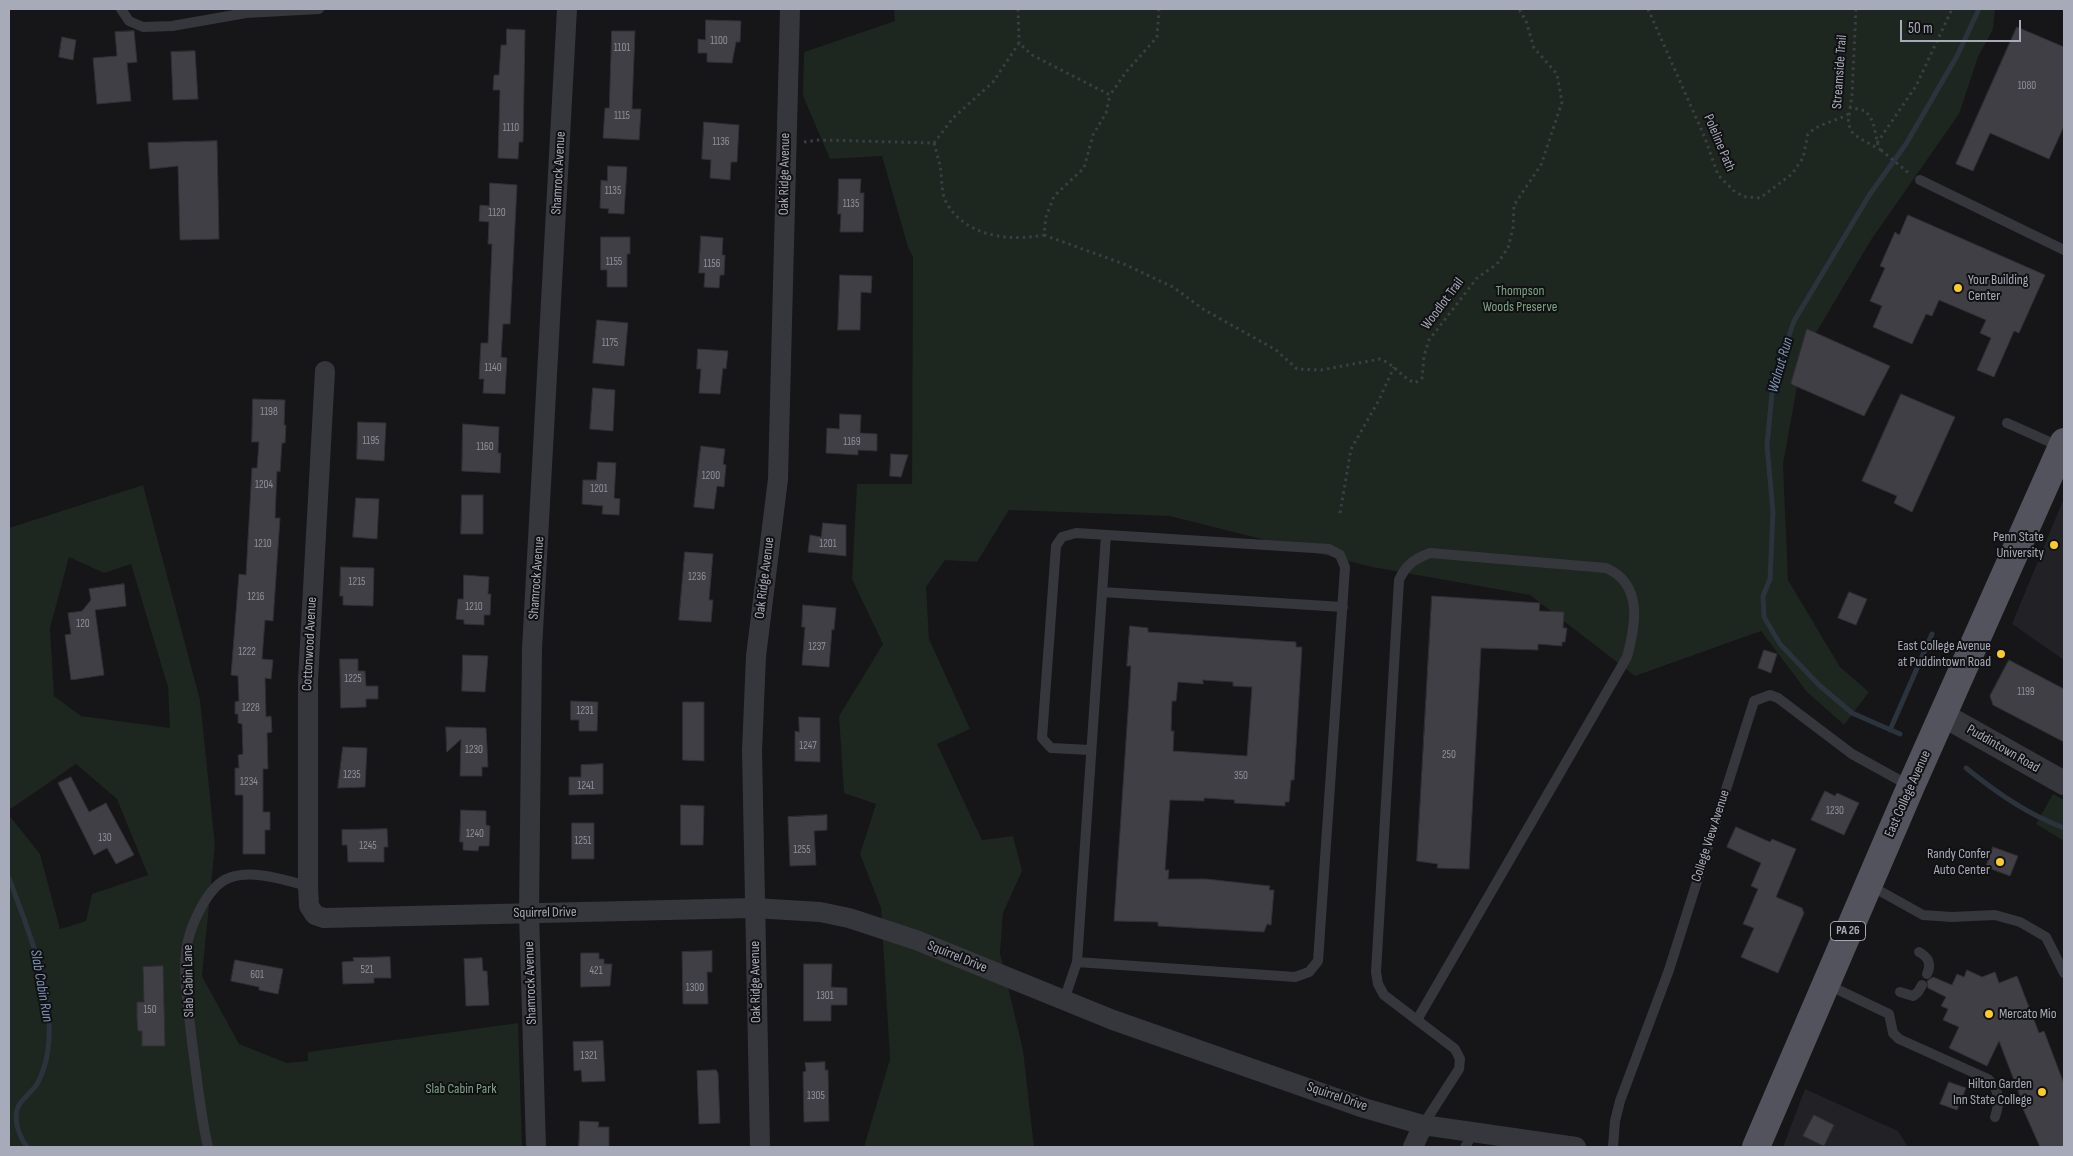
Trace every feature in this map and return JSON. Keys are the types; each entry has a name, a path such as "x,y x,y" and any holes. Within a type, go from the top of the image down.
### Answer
{"main road":[{"name":"East College Avenue","path":"1756,1147 1868,884 2063,445"}],"street":[{"name":"Shamrock Avenue","path":"536,1147 530,913 532,649 568,9"},
{"name":"Oak Ridge Avenue","path":"760,1147 752,751 756,656 778,479 790,9"},
{"name":"Cottonwood Avenue","path":"315,916 309,906 308,886 308,680 325,371"},
{"name":"Puddintown Road","path":"1943,715 2064,782"},
{"name":"Squirrel Drive","path":"315,916 324,918 754,908 820,912 849,918 916,940 1112,1020 1364,1108 1469,1140 1576,1147"},
{"path":"1413,1147 1423,1125"}],"lane":[{"path":"121,9 129,22 143,27 172,26 246,13 319,9"},
{"path":"1920,180 2064,250"},
{"path":"2007,422 2063,445"},
{"path":"1077,962 1295,977 1309,972 1318,961 1343,607 1345,567 1340,555 1329,549 1106,534 1076,533 1062,537 1056,546 1042,738 1051,748 1090,750"},
{"path":"1064,1000 1077,962 1106,534"},
{"path":"1417,1020 1627,657 1631,641 1634,597 1618,573 1606,568 1430,554 1416,558 1405,567 1399,580 1376,972 1378,984 1384,996 1455,1049 1460,1059 1459,1069 1423,1125"},
{"path":"1102,592 1343,607"},
{"name":"College View Avenue","path":"1613,1147 1615,1121 1620,1101 1669,970 1754,701 1770,695 1778,698 1852,754 1911,786"},
{"name":"Slab Cabin Lane","path":"208,1147 203,1123 187,996 186,952 197,914 214,888 228,878 246,874 308,886"},
{"path":"1868,884 1923,915 1952,917 1995,915 2020,922 2046,937 2064,973"},
{"path":"1919,952 1929,961 1930,968 1927,974"},
{"path":"1826,984 1889,1014 1893,1033 1900,1039 1988,1079 1995,1086 1998,1094 1998,1108 1995,1117"},
{"path":"1900,992 1913,996 1922,985"}],"path":[{"path":"934,142 953,118 992,82 1019,43 1018,9"},
{"path":"934,142 940,165 944,199 956,215 967,225 998,236 1018,239 1044,235 1046,217 1054,196 1084,168 1093,135 1106,113 1110,95 1126,72 1158,36 1159,9"},
{"name":"Woodlot Trail","path":"1044,235 1124,264 1173,287 1203,309 1276,350 1298,369 1320,370 1380,359 1414,382 1422,378 1424,356 1429,340 1477,278 1503,258 1511,239 1514,205 1541,165 1550,130 1559,112 1561,95 1557,74 1534,48 1526,21 1519,9"},
{"name":"Poleline Path","path":"1648,9 1705,138 1718,175 1735,192 1746,197 1763,196 1800,165 1807,145 1808,134 1812,130 1848,114"},
{"name":"Streamside Trail","path":"1856,9 1848,123 1852,132 1881,150"},
{"path":"1877,143 1916,86 1952,9"},
{"path":"1019,43 1040,59 1110,95"},
{"path":"1850,107 1866,112 1873,122 1877,143 1881,150 1910,174"},
{"path":"786,144 819,140 934,142"},
{"path":"1340,513 1351,449 1379,400 1394,367"}],"shaded area":[{"name":"Penn State University","path":"2064,498 2064,660 2012,624"},
{"path":"1805,1089 1898,1131 1908,1147 1783,1147"}],"green space":[{"name":"Thompson Woods Preserve","path":"894,9 1995,9 1993,29 1978,57 1959,114 1871,240 1807,348 1797,387 1783,464 1788,580 1840,667 1869,692 1844,725 1807,692 1761,631 1635,676 1530,595 1372,567 1170,516 1009,510 977,562 945,560 926,587 929,639 970,729 937,744 982,840 1013,836 1022,871 1003,913 1000,953 1023,1050 1034,1147 864,1147 890,1059 881,908 860,854 876,804 844,793 839,716 883,644 852,579 857,484 912,484 913,257 908,247 882,156 830,159 803,96 804,52 895,21"},
{"name":"Slab Cabin Park","path":"143,485 200,700 215,845 202,976 239,1044 287,1063 308,1061 308,1052 518,1023 522,1147 9,1147 9,815 40,854 60,929 86,921 92,894 148,875 117,799 76,764 9,810 9,528","holes":["69,557 104,573 131,564 168,687 170,728 81,716 54,696 50,628"]},
{"path":"2053,794 2064,800 2064,841 2036,824"}],"building":[{"path":"706,20 741,21 740,42 736,42 732,63 707,62 707,53 698,53 698,39 705,40"},
{"path":"2017,27 2064,47 2064,126 2049,159 1990,133 1973,171 1956,164"},
{"path":"507,29 525,30 523,142 519,142 518,159 498,158 500,90 493,90 494,75 499,75 501,45 506,45"},
{"path":"134,31 137,62 127,63 131,101 97,104 93,58 117,56 115,32"},
{"path":"612,31 635,31 632,109 641,109 639,140 603,138 605,108 609,108"},
{"path":"62,37 76,40 73,60 59,57"},
{"path":"195,51 198,99 173,100 171,52"},
{"path":"704,122 739,125 737,162 731,162 730,180 710,178 711,160 702,159"},
{"path":"217,141 219,239 180,240 178,166 150,169 148,143"},
{"path":"608,166 627,167 624,214 608,213 609,209 600,208 601,180 607,181"},
{"path":"839,179 861,179 860,193 864,193 863,232 840,232 841,214 838,214"},
{"path":"490,183 517,185 510,324 503,324 501,357 507,358 505,394 483,393 484,379 479,379 481,343 488,343 492,244 488,244 489,222 479,221 480,205 489,206"},
{"name":"Your Building Center","path":"1908,215 2045,275 2019,333 2014,331 1994,377 1977,370 1991,338 1980,333 1986,320 1939,300 1932,316 1926,314 1912,344 1873,327 1882,306 1870,301 1885,268 1880,266 1895,232 1899,235"},
{"path":"701,236 723,238 722,255 725,255 724,275 720,275 719,288 704,287 705,273 699,273"},
{"path":"601,237 630,237 630,254 627,254 627,287 607,287 607,270 601,270"},
{"path":"840,275 872,276 871,293 861,292 860,330 838,330"},
{"path":"597,320 628,323 624,366 593,363"},
{"path":"1807,329 1890,366 1864,416 1791,384"},
{"path":"698,349 728,351 726,369 723,368 720,394 699,393 701,369 697,369"},
{"path":"593,388 615,390 613,431 590,429"},
{"path":"1901,394 1955,417 1912,512 1894,503 1897,496 1862,481"},
{"path":"253,399 285,400 284,425 286,425 285,443 282,443 280,472 277,471 275,518 280,518 273,621 265,620 262,659 273,660 271,679 265,678 266,717 271,716 272,732 267,733 268,769 263,769 263,812 270,812 270,830 265,830 265,854 243,854 243,795 235,795 235,768 239,768 238,755 243,754 242,724 238,723 238,714 235,714 235,702 239,701 238,676 231,675 239,574 246,575 252,468 257,468 259,442 252,442"},
{"path":"840,414 861,415 860,433 877,434 877,451 858,450 858,455 826,453 827,428 839,429"},
{"path":"358,422 386,423 384,461 357,459"},
{"path":"463,424 499,427 498,453 501,453 500,473 462,471"},
{"path":"701,446 725,449 723,464 726,465 724,487 717,486 714,509 694,507"},
{"path":"891,454 908,455 901,477 890,476"},
{"path":"598,462 616,463 614,498 620,499 619,515 602,514 603,506 582,504 583,480 596,480"},
{"path":"462,495 483,495 483,534 461,534"},
{"path":"356,498 379,499 377,539 353,537"},
{"path":"823,523 846,525 846,556 808,552 810,535 821,537"},
{"path":"685,552 713,554 709,600 713,600 711,622 679,620"},
{"path":"341,567 374,568 373,606 343,605 343,596 340,596"},
{"path":"464,575 489,577 488,594 491,594 490,615 484,615 484,625 464,624 464,620 456,619 458,599 463,599"},
{"path":"124,584 126,606 95,610 104,675 71,680 65,635 71,634 68,613 82,611 91,600 89,589"},
{"path":"1849,592 1867,599 1856,625 1838,618"},
{"path":"1432,596 1540,603 1539,611 1564,612 1563,628 1567,628 1565,642 1562,642 1562,646 1538,644 1538,650 1481,648 1469,869 1437,868 1438,864 1417,861"},
{"path":"803,605 836,608 829,667 802,665 805,627 802,627"},
{"path":"1130,626 1148,628 1148,632 1296,642 1296,647 1302,647 1294,780 1291,780 1289,802 1285,802 1285,806 1234,803 1235,800 1204,798 1204,801 1170,800 1165,870 1169,870 1168,879 1206,879 1270,886 1269,890 1274,890 1271,925 1267,924 1264,932 1158,926 1158,922 1114,921 1131,666 1127,666","holes":["1203,680 1233,682 1233,686 1252,687 1247,756 1173,751 1174,731 1171,731 1172,701 1176,701 1178,682 1203,684"]},
{"path":"1764,650 1777,654 1771,673 1758,668"},
{"path":"463,655 488,656 485,692 462,691"},
{"path":"340,659 358,659 358,671 365,671 366,686 378,686 378,699 366,699 366,707 341,708"},
{"path":"2009,660 2064,689 2064,742 1993,705 1990,696"},
{"path":"571,701 598,702 597,731 579,731 579,720 571,720"},
{"path":"683,702 704,702 704,761 683,760"},
{"path":"799,717 820,718 820,762 795,761 795,731 799,732"},
{"path":"446,727 486,728 488,767 482,767 482,776 460,776 461,739 447,752"},
{"path":"343,747 367,748 365,787 338,788"},
{"path":"603,764 603,794 569,795 569,777 581,777 581,765"},
{"path":"71,777 89,812 106,803 134,855 116,864 107,848 94,855 58,783"},
{"path":"1825,791 1835,796 1837,793 1859,803 1844,835 1811,820"},
{"path":"681,805 704,806 703,845 681,845"},
{"path":"461,810 486,811 486,825 490,826 489,846 479,846 478,851 463,850 463,842 460,842"},
{"path":"827,815 827,830 814,831 816,865 790,866 788,817"},
{"path":"572,823 594,823 594,859 572,859"},
{"path":"1736,827 1770,842 1772,839 1796,849 1776,897 1802,908 1804,913 1778,973 1741,957 1754,928 1743,924 1758,889 1751,886 1761,863 1727,847"},
{"path":"387,829 388,847 384,847 384,862 348,862 347,845 342,845 342,830"},
{"path":"1993,847 2018,856 2010,876 1986,867"},
{"path":"712,951 712,972 707,972 708,1004 683,1004 682,952"},
{"path":"581,953 599,953 599,959 604,959 604,964 612,964 610,986 581,987"},
{"path":"390,957 391,978 374,978 374,983 343,984 342,962 354,961 353,958"},
{"path":"482,958 483,971 487,971 489,1005 466,1006 464,959"},
{"path":"235,960 283,969 278,994 259,990 259,987 231,981"},
{"path":"804,964 832,964 831,987 847,988 847,1005 831,1005 831,1021 804,1021"},
{"path":"163,966 165,1046 142,1046 142,1031 138,1031 137,1002 144,1002 143,967"},
{"path":"1967,970 1982,977 1995,972 1999,983 2017,976 2039,1033 2044,1031 2064,1084 2064,1147 2040,1147 2020,1102 2022,1101 1999,1041 1987,1066 1949,1048 1959,1027 1943,1020 1948,1009 1941,1006 1946,997 1928,988 1927,981 1933,977 1952,985 1957,974 1964,977"},
{"path":"603,1041 605,1081 582,1082 581,1070 574,1071 573,1042"},
{"path":"825,1062 825,1070 828,1070 829,1121 804,1122 803,1072 806,1071 805,1063"},
{"path":"716,1070 718,1073 720,1123 699,1124 697,1071"},
{"path":"1949,1082 1966,1088 1957,1110 1940,1104"},
{"path":"1814,1115 1834,1125 1824,1146 1803,1136"},
{"path":"580,1121 599,1122 598,1127 609,1127 609,1147 579,1147"}],"waterway":[{"name":"Walnut Run","path":"1900,734 1852,713 1819,685 1780,644 1764,617 1763,596 1770,579 1773,513 1767,445 1773,383 1794,321 1870,194 1906,144 1957,56 1979,9"},
{"path":"1890,730 1932,634"},
{"path":"1966,768 2013,802 2037,816 2064,828"},
{"name":"Slab Cabin Run","path":"9,878 39,965 48,1011 47,1055 42,1074 33,1090 19,1105 16,1116 17,1127 27,1147"}],"place":[{"name":"Your Building Center","path":"1958,288"},
{"name":"Penn State University","path":"2054,545"},
{"name":"East College Avenue at Puddintown Road","path":"2001,654"},
{"name":"Randy Confer Auto Center","path":"2000,862"},
{"name":"Mercato Mio","path":"1989,1014"},
{"name":"Hilton Garden Inn State College","path":"2042,1092"}]}
